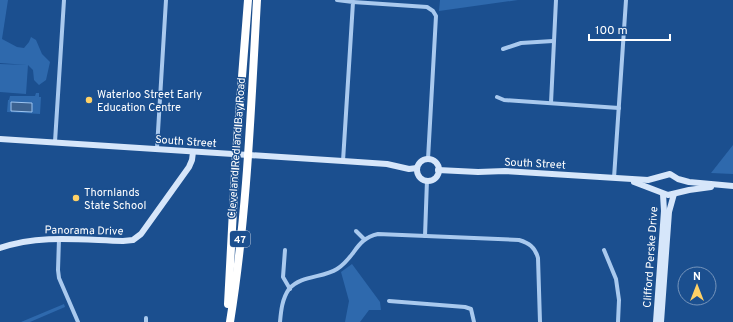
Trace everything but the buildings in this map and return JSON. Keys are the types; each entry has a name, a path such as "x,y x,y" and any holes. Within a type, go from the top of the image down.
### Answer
{"highway":[{"name":"Cleveland Redland Bay Road","path":"229,322 236,154 248,0"},
{"name":"Cleveland Redland Bay Road","path":"229,322 237,278 248,155 257,0"}],"street":[{"path":"55,142 64,0"},
{"path":"157,148 166,0"},
{"path":"337,0 427,7 433,10 436,16 428,159"},
{"path":"551,103 556,0"},
{"path":"614,178 626,0"},
{"path":"343,161 353,2"},
{"path":"502,49 521,43 553,41"},
{"path":"497,97 504,100 619,108"},
{"name":"South Street","path":"0,139 388,164 405,168 417,168"},
{"name":"Panorama Drive","path":"0,248 40,239 133,240 138,237 189,167 193,152"},
{"path":"428,159 435,162 438,170 435,178 426,180 418,175 417,168 421,162 428,159"},
{"name":"South Street","path":"438,170 478,172 505,171 630,180 648,180 670,174 678,179 689,182 733,186"},
{"path":"662,177 658,186 662,193"},
{"path":"675,194 680,185 678,179"},
{"path":"424,236 426,180"},
{"name":"South Street","path":"630,180 668,195 722,185"},
{"name":"Clifford Perske Drive","path":"656,322 664,211 662,193"},
{"name":"Clifford Perske Drive","path":"661,322 669,212 675,194"},
{"path":"356,231 364,239"},
{"path":"280,322 284,298 290,288 306,278 324,275 346,264 364,239 378,234 518,240 527,243 535,249 538,258 540,322"},
{"path":"59,239 59,278 78,322"},
{"path":"285,250 283,277 290,288"},
{"path":"604,250 616,280 619,300 618,322"},
{"path":"389,301 465,307 471,309 474,322"}],"shaded area":[{"path":"0,0 8,0 2,39 17,47 24,48 31,37 36,40 42,54 50,62 46,80 39,85 34,80 33,70 28,65 26,94 0,92 0,64 27,65 0,63"},
{"path":"440,0 518,0 439,11"},
{"path":"36,93 39,93 39,97 41,97 40,114 7,112 8,100 10,96 35,96"},
{"path":"11,102 32,103 32,112 11,111"},
{"path":"733,145 733,174 711,173"},
{"path":"352,264 380,302 381,310 369,310 360,322 345,322 349,301 341,272"},
{"path":"64,304 65,307 30,322 21,322"}],"place":[{"name":"Waterloo Street Early Education Centre","path":"89,100"},
{"name":"Thornlands State School","path":"76,198"}]}
